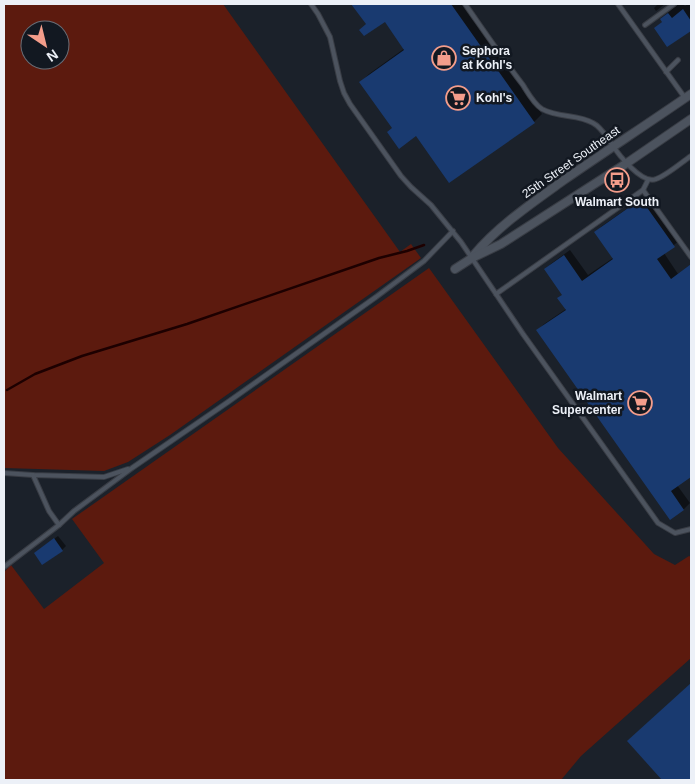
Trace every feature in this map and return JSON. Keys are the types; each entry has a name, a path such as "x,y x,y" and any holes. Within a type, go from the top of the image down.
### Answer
{"street":[{"name":"25th Street Southeast","path":"472,258 494,233 542,196 688,96"},
{"name":"25th Street Southeast","path":"455,269 472,258 501,244 691,120"}],"lane":[{"path":"311,4 330,37 344,93 401,176 431,205 453,232 523,334 658,523 675,533 691,529"},
{"path":"465,4 539,107 555,114 593,122 634,171 648,180 655,180 691,156"},
{"path":"618,4 666,72 688,96"},
{"path":"645,25 674,4"},
{"path":"666,72 678,60"},
{"path":"496,294 643,190 648,180"},
{"path":"643,190 691,257"},
{"path":"4,567 132,468 376,297 424,261 453,232"},
{"path":"4,473 104,477 132,468"},
{"path":"33,475 48,511 59,526"}],"shaded area":[{"path":"4,4 223,4 400,252 411,244 421,258 170,435 128,462 104,471 4,468"},
{"path":"429,268 558,448 654,554 675,565 689,556 691,557 691,658 581,756 561,780 4,780 4,572 11,565 44,609 104,563 72,519"}],"building":[{"path":"351,4 451,4 535,123 449,183 416,136 399,149 387,132 392,128 359,82 404,50 385,22 364,36 359,30 366,24"},
{"path":"683,9 691,21 691,31 667,47 654,28 662,22 660,19 668,13 672,18"},
{"name":"Walmart Supercenter","path":"641,199 675,247 657,259 671,279 691,264 691,477 671,491 684,510 670,520 536,330 566,310 557,298 562,295 544,269 564,255 582,281 613,259 594,232"},
{"path":"54,538 63,551 42,565 34,553"},
{"path":"691,683 691,780 662,780 627,741"}],"waterway":[{"path":"7,390 35,374 82,356 187,324 379,258 424,245"}],"place":[{"name":"Sephora at Kohl's","path":"444,58"},
{"name":"Kohl's","path":"458,98"},
{"name":"Walmart South","path":"617,180"},
{"name":"Walmart Supercenter","path":"640,403"}]}
